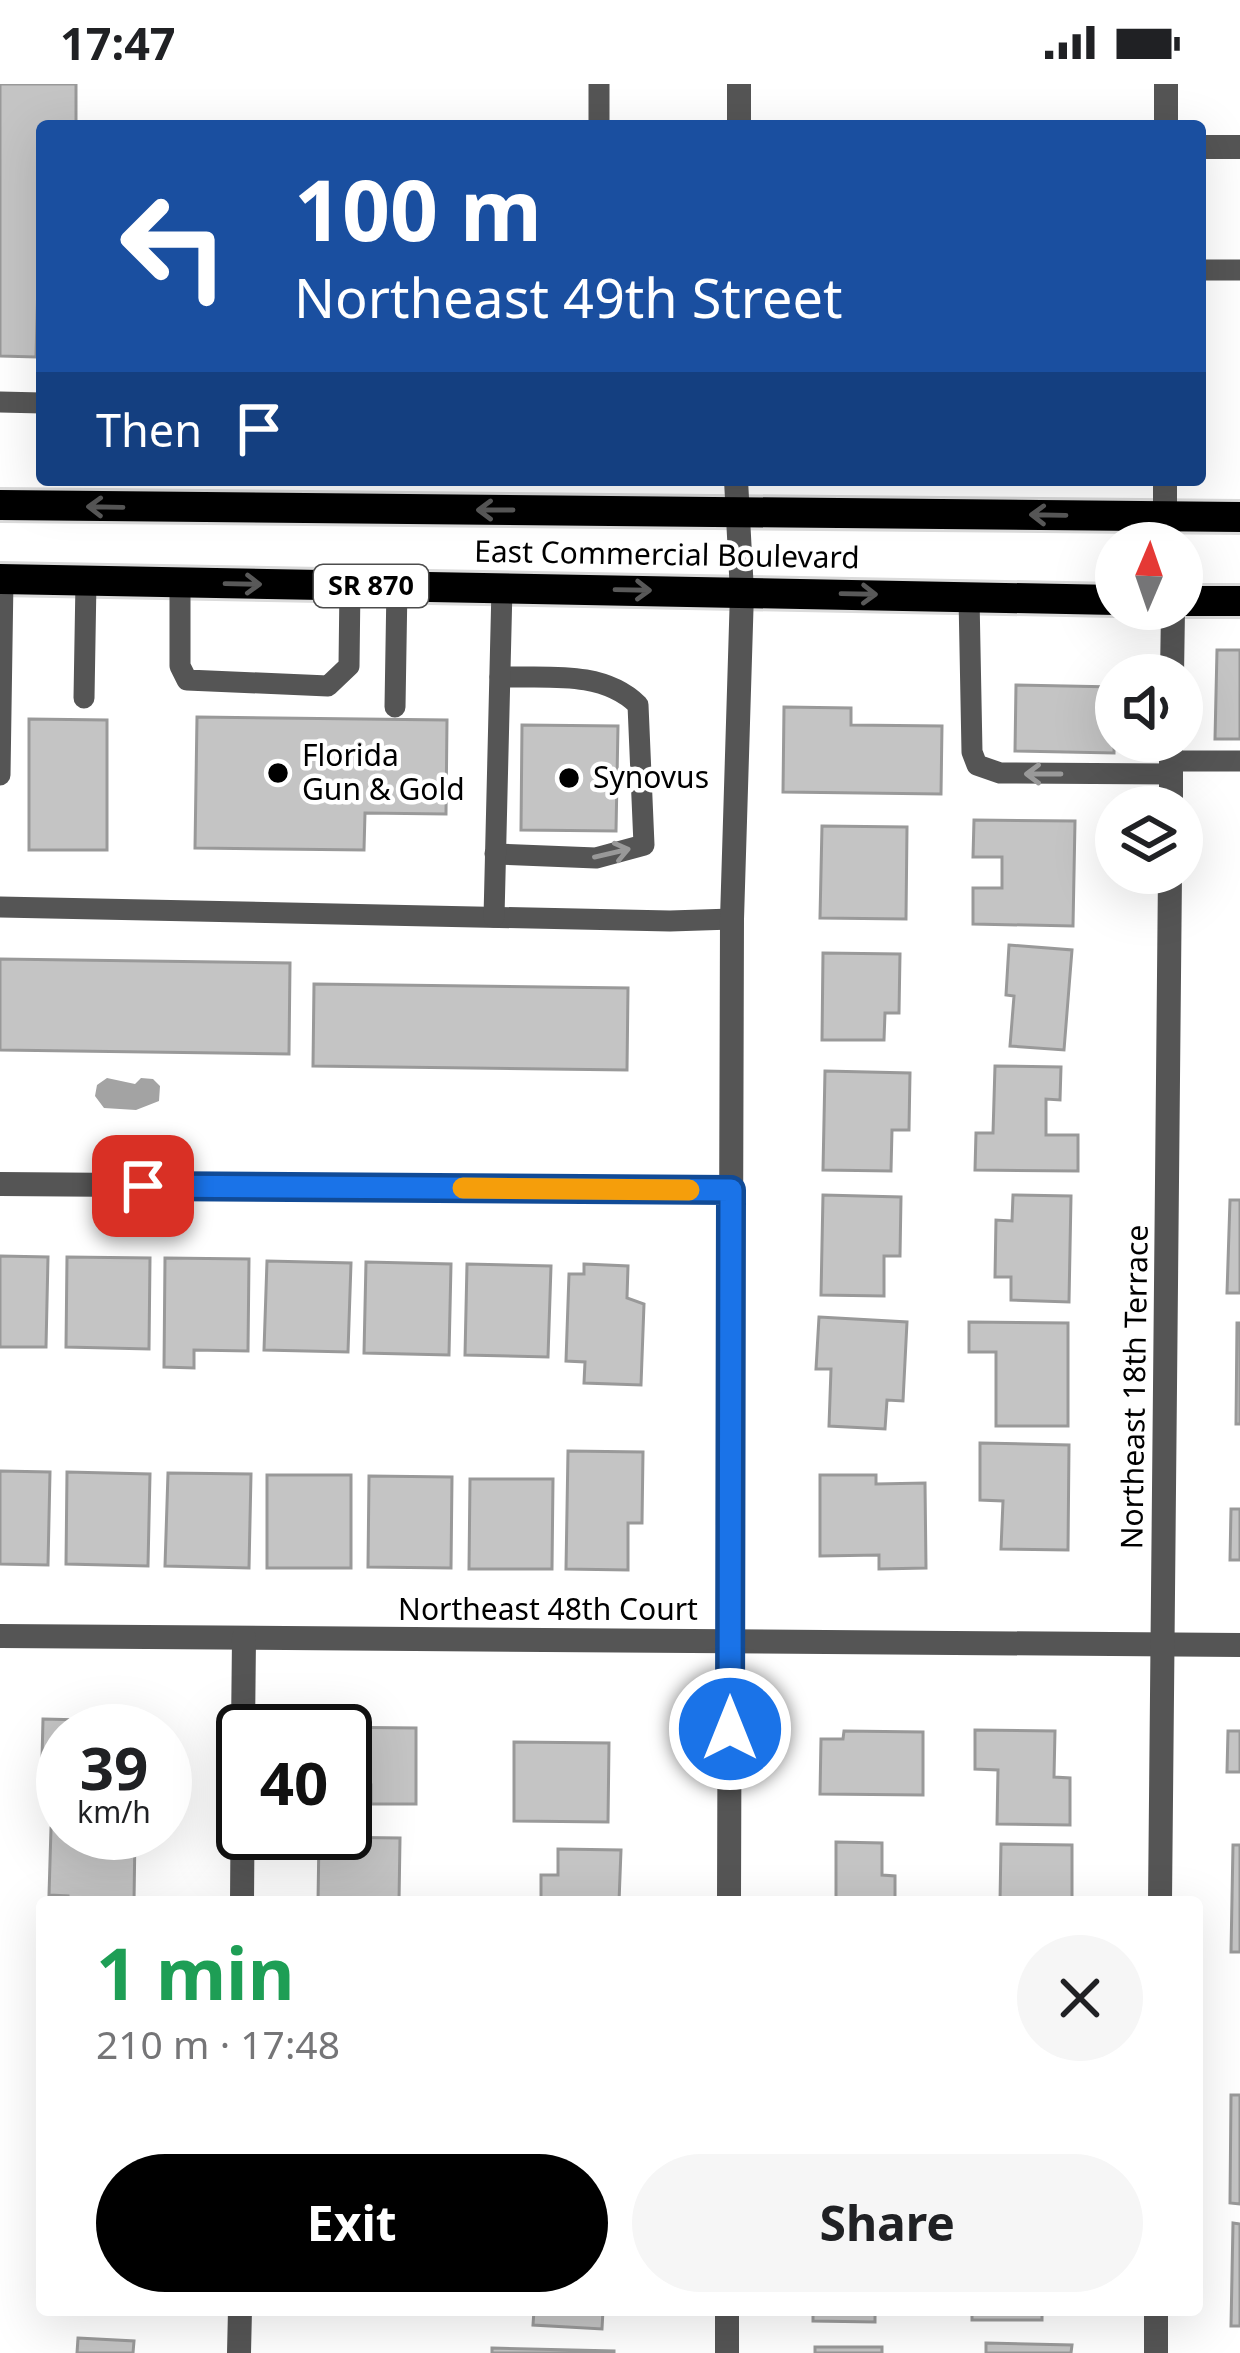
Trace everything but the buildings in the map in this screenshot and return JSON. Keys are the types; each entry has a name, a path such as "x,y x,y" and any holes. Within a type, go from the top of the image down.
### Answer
{"main road":[{"name":"East Commercial Boulevard","path":"0,505 1240,517"},
{"name":"East Commercial Boulevard","path":"2,579 1095,600"},
{"path":"1203,601 1240,601"}],"street":[{"path":"739,84 739,120"},
{"path":"1166,84 1166,120"},
{"path":"1206,147 1240,147"},
{"path":"729,1896 732,919 742,592 736,486"},
{"path":"1165,486 1165,517"},
{"name":"Northeast 18th Terrace","path":"1160,1896 1170,894"},
{"path":"0,1184 731,1190"},
{"name":"Northeast 48th Court","path":"0,1636 1240,1646"},
{"path":"243,1704 244,1638"},
{"path":"242,1860 242,1896"},
{"path":"239,2353 240,2316"},
{"path":"727,2316 727,2353"},
{"path":"1156,2316 1156,2353"}],"lane":[{"path":"599,84 599,120"},
{"path":"1206,270 1240,270"},
{"path":"0,402 36,403"},
{"path":"0,775 2,579"},
{"path":"84,698 86,581"},
{"path":"180,583 181,666 187,680 328,686 349,666 350,585"},
{"path":"394,707 397,586"},
{"path":"494,917 502,588"},
{"path":"969,597 972,752 977,765 1000,773 1125,762"},
{"path":"495,854 596,858 644,845 638,705 621,688 577,678 500,677"},
{"path":"1203,759 1240,761"},
{"path":"0,907 732,919"}],"shaded area":[{"path":"107,1078 135,1084 141,1078 153,1079 160,1086 159,1101 136,1110 104,1108 95,1096 97,1085"}],"slow traffic":[{"path":"463,1188 689,1190"}],"place":[{"name":"Florida Gun & Gold","path":"278,773"},
{"name":"Synovus","path":"569,778"}],"route":[{"path":"143,1186 731,1190 730,1729"}]}
